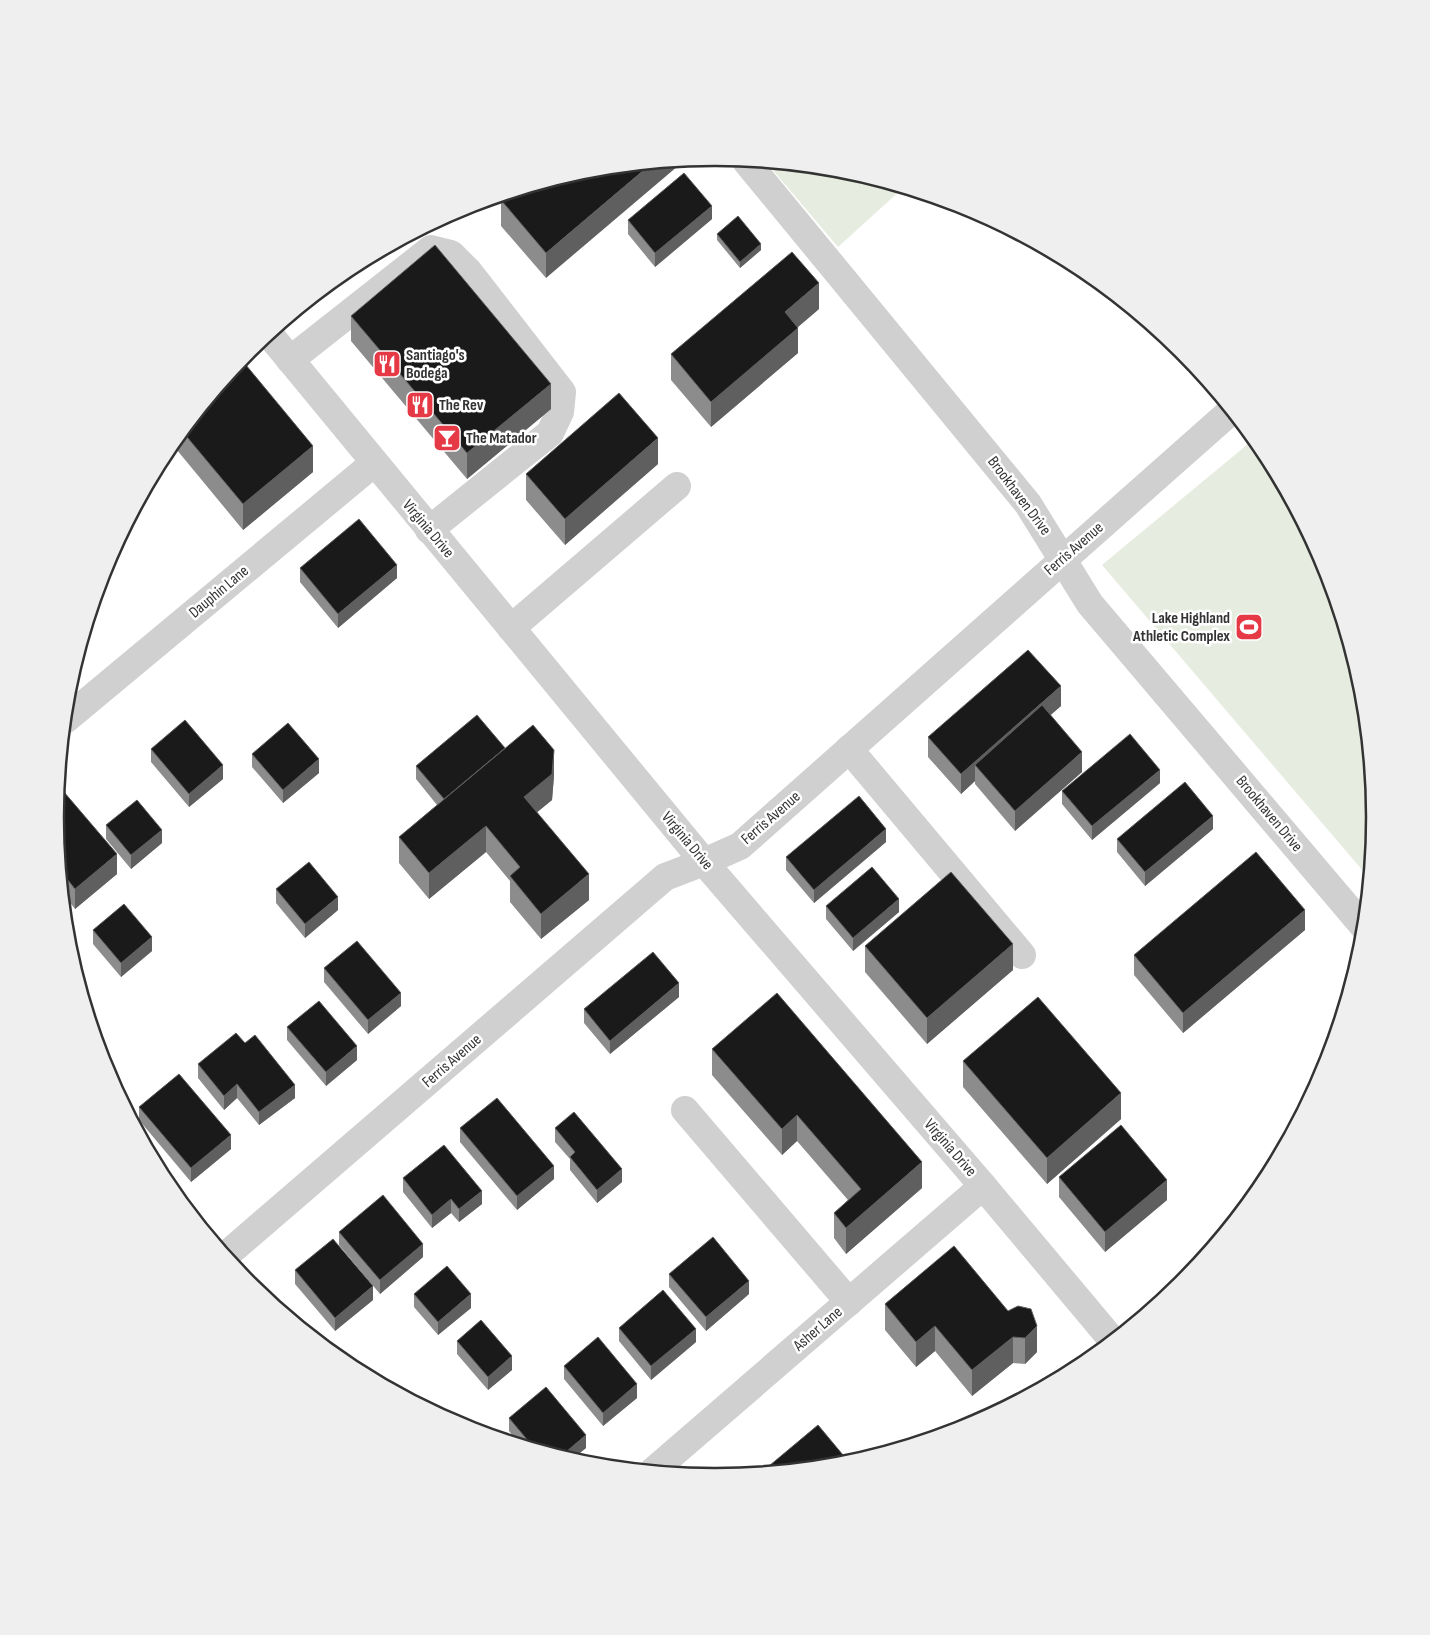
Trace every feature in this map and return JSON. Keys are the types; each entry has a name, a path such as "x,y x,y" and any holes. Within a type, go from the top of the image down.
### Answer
{"street":[{"name":"Brookhaven Drive","path":"752,168 1028,504 1090,604 1358,920"},
{"path":"290,360 431,249 451,254 469,272 562,392 560,412 550,433 429,530"},
{"name":"Virginia Drive","path":"273,339 704,862 983,1186 1109,1336"},
{"name":"Ferris Avenue","path":"230,1252 665,877 740,846 1227,415"},
{"name":"Dauphin Lane","path":"72,714 374,463"},
{"path":"511,628 677,486"},
{"path":"849,749 1022,955"},
{"path":"685,1110 849,1302"},
{"name":"Asher Lane","path":"659,1466 983,1186"}],"shaded area":[{"path":"772,169 842,179 898,193 838,247"},
{"name":"Lake Highland Athletic Complex","path":"1248,444 1279,492 1299,529 1317,568 1332,608 1344,649 1354,690 1361,732 1365,775 1364,872 1102,565"}],"building":[{"path":"643,171 546,253 503,202 546,188 588,179"},
{"path":"684,173 712,206 655,253 628,220"},
{"path":"738,216 761,244 740,262 717,234"},
{"path":"435,245 551,384 467,453 351,316"},
{"path":"792,252 819,283 785,312 798,328 711,402 671,354"},
{"path":"246,365 313,446 243,504 187,437 225,388"},
{"path":"619,393 658,438 565,519 526,474"},
{"path":"359,519 397,565 338,614 300,568"},
{"path":"1028,650 1061,686 961,774 928,737"},
{"path":"1042,705 1082,752 1015,811 975,765"},
{"path":"477,715 505,748 444,799 416,766"},
{"path":"185,720 223,765 189,794 151,749"},
{"path":"288,723 319,759 283,790 252,754"},
{"path":"533,725 554,750 552,774 524,797 589,874 541,914 510,876 520,867 486,826 429,873 399,837"},
{"path":"1130,734 1160,770 1092,826 1062,791"},
{"path":"1185,782 1213,816 1145,872 1117,839"},
{"path":"65,793 117,854 75,889 67,879"},
{"path":"859,796 886,829 814,890 786,857"},
{"path":"137,800 162,830 131,855 106,825"},
{"path":"1256,852 1305,910 1183,1013 1134,955"},
{"path":"309,862 338,897 305,924 276,889"},
{"path":"872,867 899,899 853,938 826,906"},
{"path":"951,872 1013,944 927,1018 865,946"},
{"path":"124,904 152,937 121,963 93,930"},
{"path":"357,941 401,993 368,1020 324,968"},
{"path":"653,952 679,983 610,1041 584,1009"},
{"path":"777,993 922,1162 846,1228 834,1213 861,1189 797,1115 782,1129 712,1049"},
{"path":"1038,997 1121,1093 1047,1158 963,1061"},
{"path":"319,1001 357,1046 326,1072 287,1027"},
{"path":"236,1033 245,1043 255,1035 295,1085 259,1112 237,1084 224,1096 198,1064"},
{"path":"179,1074 231,1135 191,1168 139,1107"},
{"path":"497,1098 554,1166 517,1196 460,1128"},
{"path":"574,1112 622,1169 597,1190 570,1157 575,1152 555,1128"},
{"path":"1121,1125 1167,1180 1105,1232 1059,1177"},
{"path":"444,1145 482,1191 459,1209 451,1199 432,1215 403,1178"},
{"path":"383,1195 423,1244 380,1280 339,1232"},
{"path":"713,1237 749,1281 706,1317 669,1274"},
{"path":"333,1239 373,1286 335,1318 295,1270"},
{"path":"954,1246 1008,1311 1018,1306 1031,1309 1037,1326 1025,1338 1013,1337 972,1370 935,1326 916,1342 885,1304"},
{"path":"447,1266 471,1294 438,1322 414,1294"},
{"path":"663,1290 696,1329 651,1366 619,1328"},
{"path":"481,1320 512,1356 488,1377 457,1341"},
{"path":"598,1337 637,1384 603,1413 564,1366"},
{"path":"546,1387 586,1435 567,1451 546,1447 529,1441 509,1418"},
{"path":"818,1425 843,1455 800,1463 769,1466"}],"place":[{"name":"Santiago's Bodega","path":"387,364"},
{"name":"The Rev","path":"420,405"},
{"name":"The Matador","path":"447,438"},
{"name":"Lake Highland Athletic Complex","path":"1249,627"}]}
